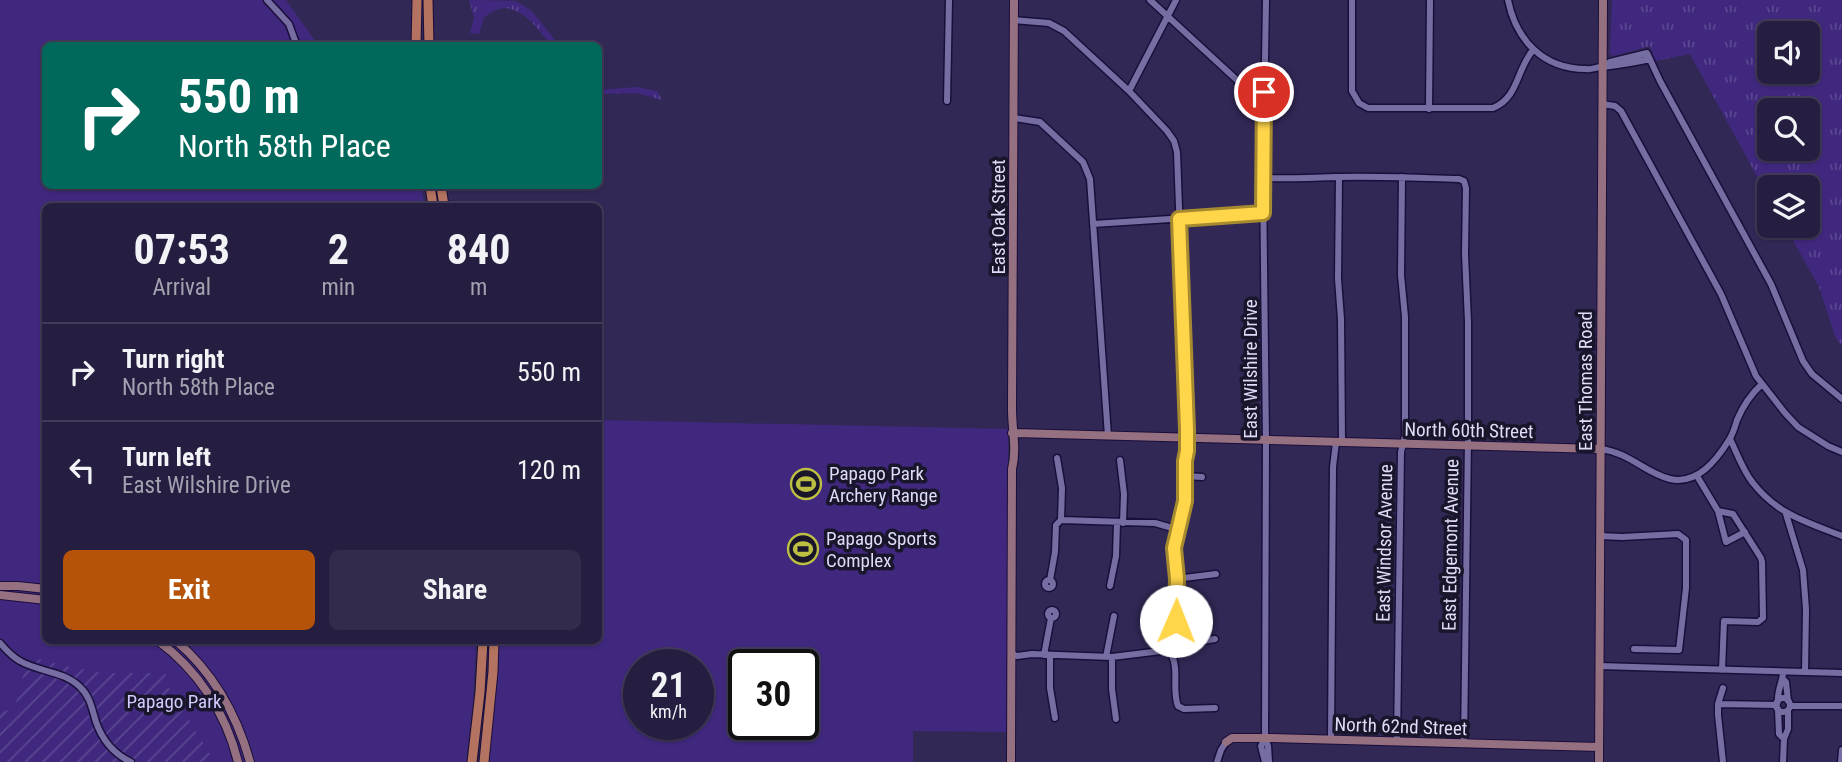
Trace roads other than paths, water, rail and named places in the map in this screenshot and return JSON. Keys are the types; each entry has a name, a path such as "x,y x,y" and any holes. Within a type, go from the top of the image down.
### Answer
{"main road":[{"path":"416,0 416,42"},
{"path":"428,0 429,42"},
{"path":"472,762 483,644"},
{"path":"484,762 494,644"}],"street":[{"path":"267,0 289,24 296,42"},
{"path":"947,101 949,0"},
{"name":"East Oak Street","path":"1012,762 1014,0"},
{"path":"1150,0 1238,82 1264,92"},
{"path":"1129,91 1176,0"},
{"name":"East Wilshire Drive","path":"1266,0 1263,178 1265,738 1261,746 1267,762"},
{"path":"1352,0 1352,91 1359,103 1374,109 1496,107 1512,92 1527,57 1533,50"},
{"path":"1429,109 1430,0"},
{"path":"1508,0 1519,30 1533,50 1548,59 1569,67 1591,69 1618,66 1648,56 1771,284 1803,362 1812,374 1842,400"},
{"name":"East Thomas Road","path":"1599,762 1603,0"},
{"path":"1014,20 1049,23 1063,31 1129,91 1174,141 1177,152 1187,438 1184,444 1185,501 1174,548 1177,579 1176,621 1170,646 1176,669 1175,700 1178,706 1184,709 1215,708"},
{"path":"1602,104 1615,106 1621,111 1718,288 1761,385 1798,427 1842,452"},
{"path":"1014,118 1040,122 1083,162 1090,179 1108,436"},
{"path":"1331,739 1333,467 1339,442 1341,319 1338,279 1339,177"},
{"path":"1263,178 1402,177"},
{"name":"East Edgemont Avenue","path":"1402,177 1458,179 1464,181 1466,187 1468,445 1464,743"},
{"name":"East Windsor Avenue","path":"1397,741 1401,452 1405,436 1405,317 1401,275 1402,177"},
{"path":"1093,224 1263,213"},
{"path":"1745,533 1726,542 1718,511 1697,476 1706,470 1730,439 1743,407 1761,385"},
{"name":"North 60th Street","path":"1012,433 1600,449 1622,454 1671,480 1697,476"},
{"path":"1730,439 1752,483 1770,502 1786,514 1842,536"},
{"path":"1050,580 1056,525 1061,520 1062,488 1057,457"},
{"path":"1110,586 1124,494 1120,460"},
{"path":"1185,477 1202,477"},
{"path":"1718,511 1733,514 1762,562 1763,618 1758,622 1724,621 1722,670"},
{"path":"1786,514 1803,570 1806,609 1805,672"},
{"path":"1061,520 1155,523 1179,530"},
{"path":"1600,536 1678,534 1686,540 1686,588 1679,660"},
{"path":"1177,579 1216,574"},
{"path":"0,586 42,589"},
{"path":"0,595 42,600"},
{"path":"1114,616 1109,657 1116,719"},
{"path":"1051,618 1047,655 1055,718"},
{"path":"1012,654 1109,657 1215,639"},
{"path":"0,643 20,662 68,679 81,688 89,699 104,738 119,755 131,762"},
{"path":"161,644 186,666 210,696 230,736 238,762"},
{"path":"179,644 202,667 227,703 239,728 250,762"},
{"path":"1634,649 1722,670 1783,675 1805,672 1842,673"},
{"path":"1599,666 1679,660"},
{"path":"1783,675 1779,683 1777,705 1779,734 1784,739"},
{"path":"1783,675 1789,706 1783,762"},
{"path":"1723,688 1718,704 1723,762"},
{"path":"1718,704 1777,705 1783,699 1789,706"},
{"path":"1777,705 1783,712 1789,706 1842,706"},
{"name":"North 62nd Street","path":"1217,762 1226,742 1232,738 1599,747"},
{"path":"1841,762 1842,750"}],"place":[{"name":"Papago Park Archery Range","path":"806,484"},
{"name":"Papago Sports Complex","path":"803,549"}],"park label":[{"name":"Papago Park","path":"174,701"}]}
